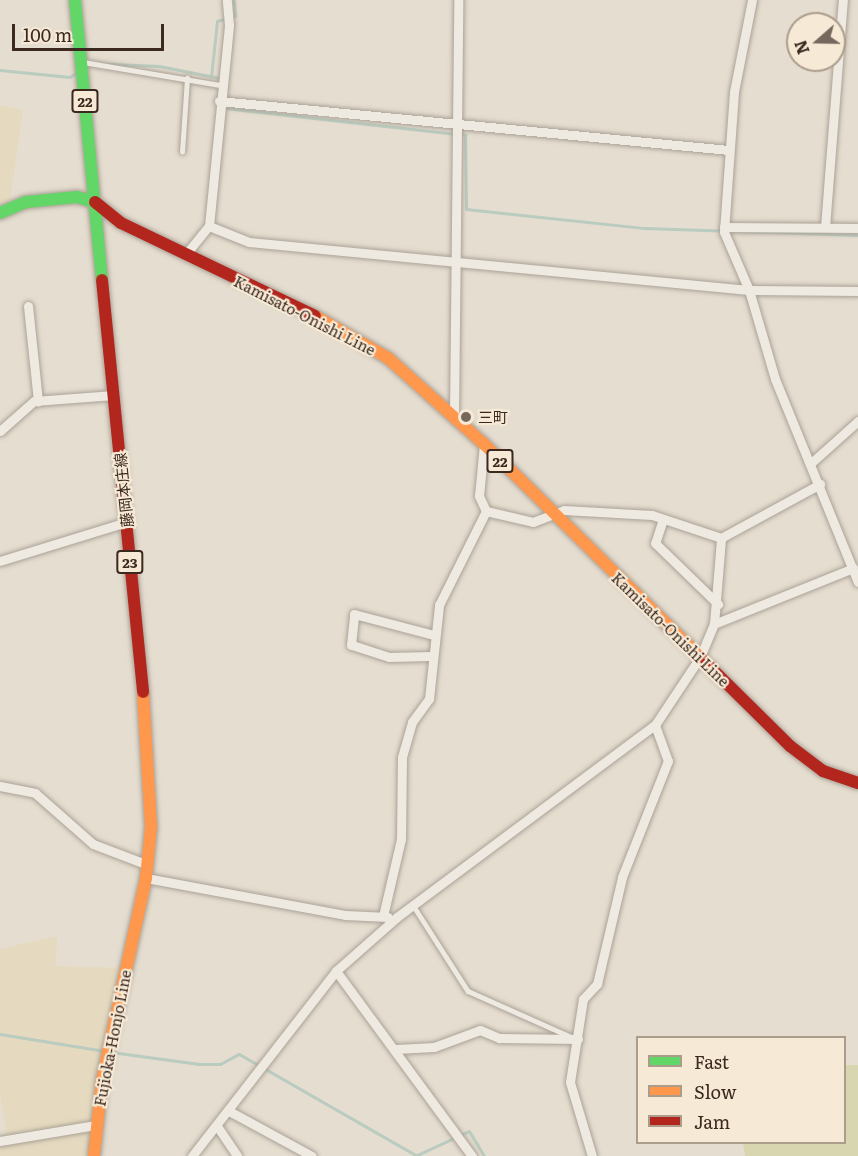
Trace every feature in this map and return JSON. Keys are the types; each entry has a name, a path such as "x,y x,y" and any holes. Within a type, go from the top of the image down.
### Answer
{"main road":[{"name":"22","path":"75,0 95,202"},
{"path":"0,213 26,202 78,197 95,202"},
{"name":"Kamisato-Onishi Line","path":"95,202 121,223 367,345 454,416 484,444 807,760 858,783"},
{"name":"藤岡本庄線","path":"95,202 147,733 148,865 146,878"},
{"name":"Fujioka-Honjo Line","path":"94,1156 96,1125 146,878"}],"street":[{"path":"186,254 209,226 219,101 230,25 227,0"},
{"path":"454,416 458,0"},
{"path":"752,0 729,150 724,227 749,290 775,379 820,484 858,582"},
{"path":"825,227 843,0"},
{"path":"219,101 729,150"},
{"path":"209,226 249,242 749,290 858,291"},
{"path":"724,227 858,228"},
{"path":"28,306 38,401"},
{"path":"0,431 38,401 114,395"},
{"path":"811,463 858,421"},
{"path":"484,444 478,496 486,511 533,522 553,514 576,509 663,519 721,538 820,484"},
{"path":"383,916 401,839 402,757 412,722 429,699 431,656 439,605 486,511"},
{"path":"663,519 655,543 718,604"},
{"path":"0,561 127,522"},
{"path":"192,1156 336,971 397,917 655,725 700,657 714,624 718,604 721,538"},
{"path":"714,624 853,568"},
{"path":"431,656 389,657 351,645 354,614 434,635"},
{"path":"592,1156 570,1082 583,999 597,984 622,877 668,761 655,725"},
{"path":"0,786 35,792 93,844 148,865"},
{"path":"146,878 345,915 397,917"},
{"path":"336,971 396,1049 472,1156"},
{"path":"396,1049 434,1047 480,1030 499,1038 578,1039"},
{"path":"229,1111 312,1156"},
{"path":"0,1141 96,1125"},
{"path":"217,1126 237,1156"}],"lane":[{"path":"81,63 221,85"},
{"path":"182,152 187,78"},
{"path":"413,905 468,991 578,1039"}],"shaded area":[{"path":"0,105 23,110 9,208 0,213"},
{"path":"57,936 56,966 125,968 94,1156 0,1156 0,1141 7,1140 0,1092 0,949"},
{"path":"846,1065 858,1065 858,1156 745,1156 743,1144 846,1144"}],"waterway":[{"path":"211,77 217,21 235,16 234,0"},
{"path":"90,63 159,66 220,78"},
{"path":"0,70 70,77 77,72"},
{"path":"225,108 465,135 466,209 645,228 858,235"},
{"path":"0,1034 105,1051"},
{"path":"111,1052 199,1064 220,1064 239,1054 417,1156"},
{"path":"417,1155 469,1131 484,1156"}],"traffic: fast":[{"path":"75,0 102,280"},
{"path":"0,213 26,202 77,197 95,202"}],"traffic: slow":[{"path":"315,316 388,358 484,444 700,657"},
{"path":"94,1156 102,1080 146,878 151,827 143,692"}],"traffic: jam":[{"path":"95,202 121,223 315,316"},
{"path":"102,280 143,692"},
{"path":"700,657 790,746 823,771 858,783"}],"place":[{"name":"三町","path":"466,417"}]}
